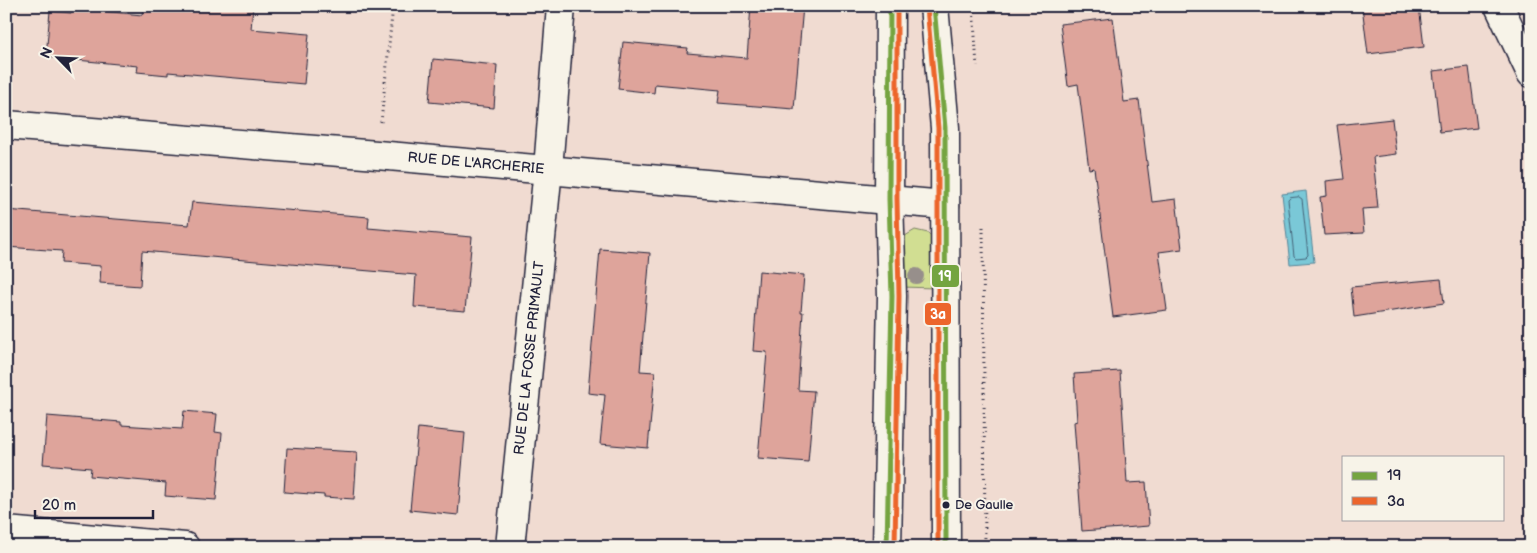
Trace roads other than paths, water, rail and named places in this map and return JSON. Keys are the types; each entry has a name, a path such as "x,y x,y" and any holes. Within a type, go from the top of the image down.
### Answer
{"street":[{"name":"RUE DE LA FOSSE PRIMAULT","path":"510,547 548,169 561,6"},
{"path":"887,547 892,296 889,199 890,6"},
{"path":"934,6 945,128 946,547"},
{"path":"1500,6 1531,73"},
{"name":"RUE DE L'ARCHERIE","path":"6,125 548,169 945,205"},
{"path":"6,531 185,547"}],"water":[{"path":"1306,191 1314,262 1290,264 1282,194"}],"place":[{"name":"De Gaulle","path":"946,505"}]}
